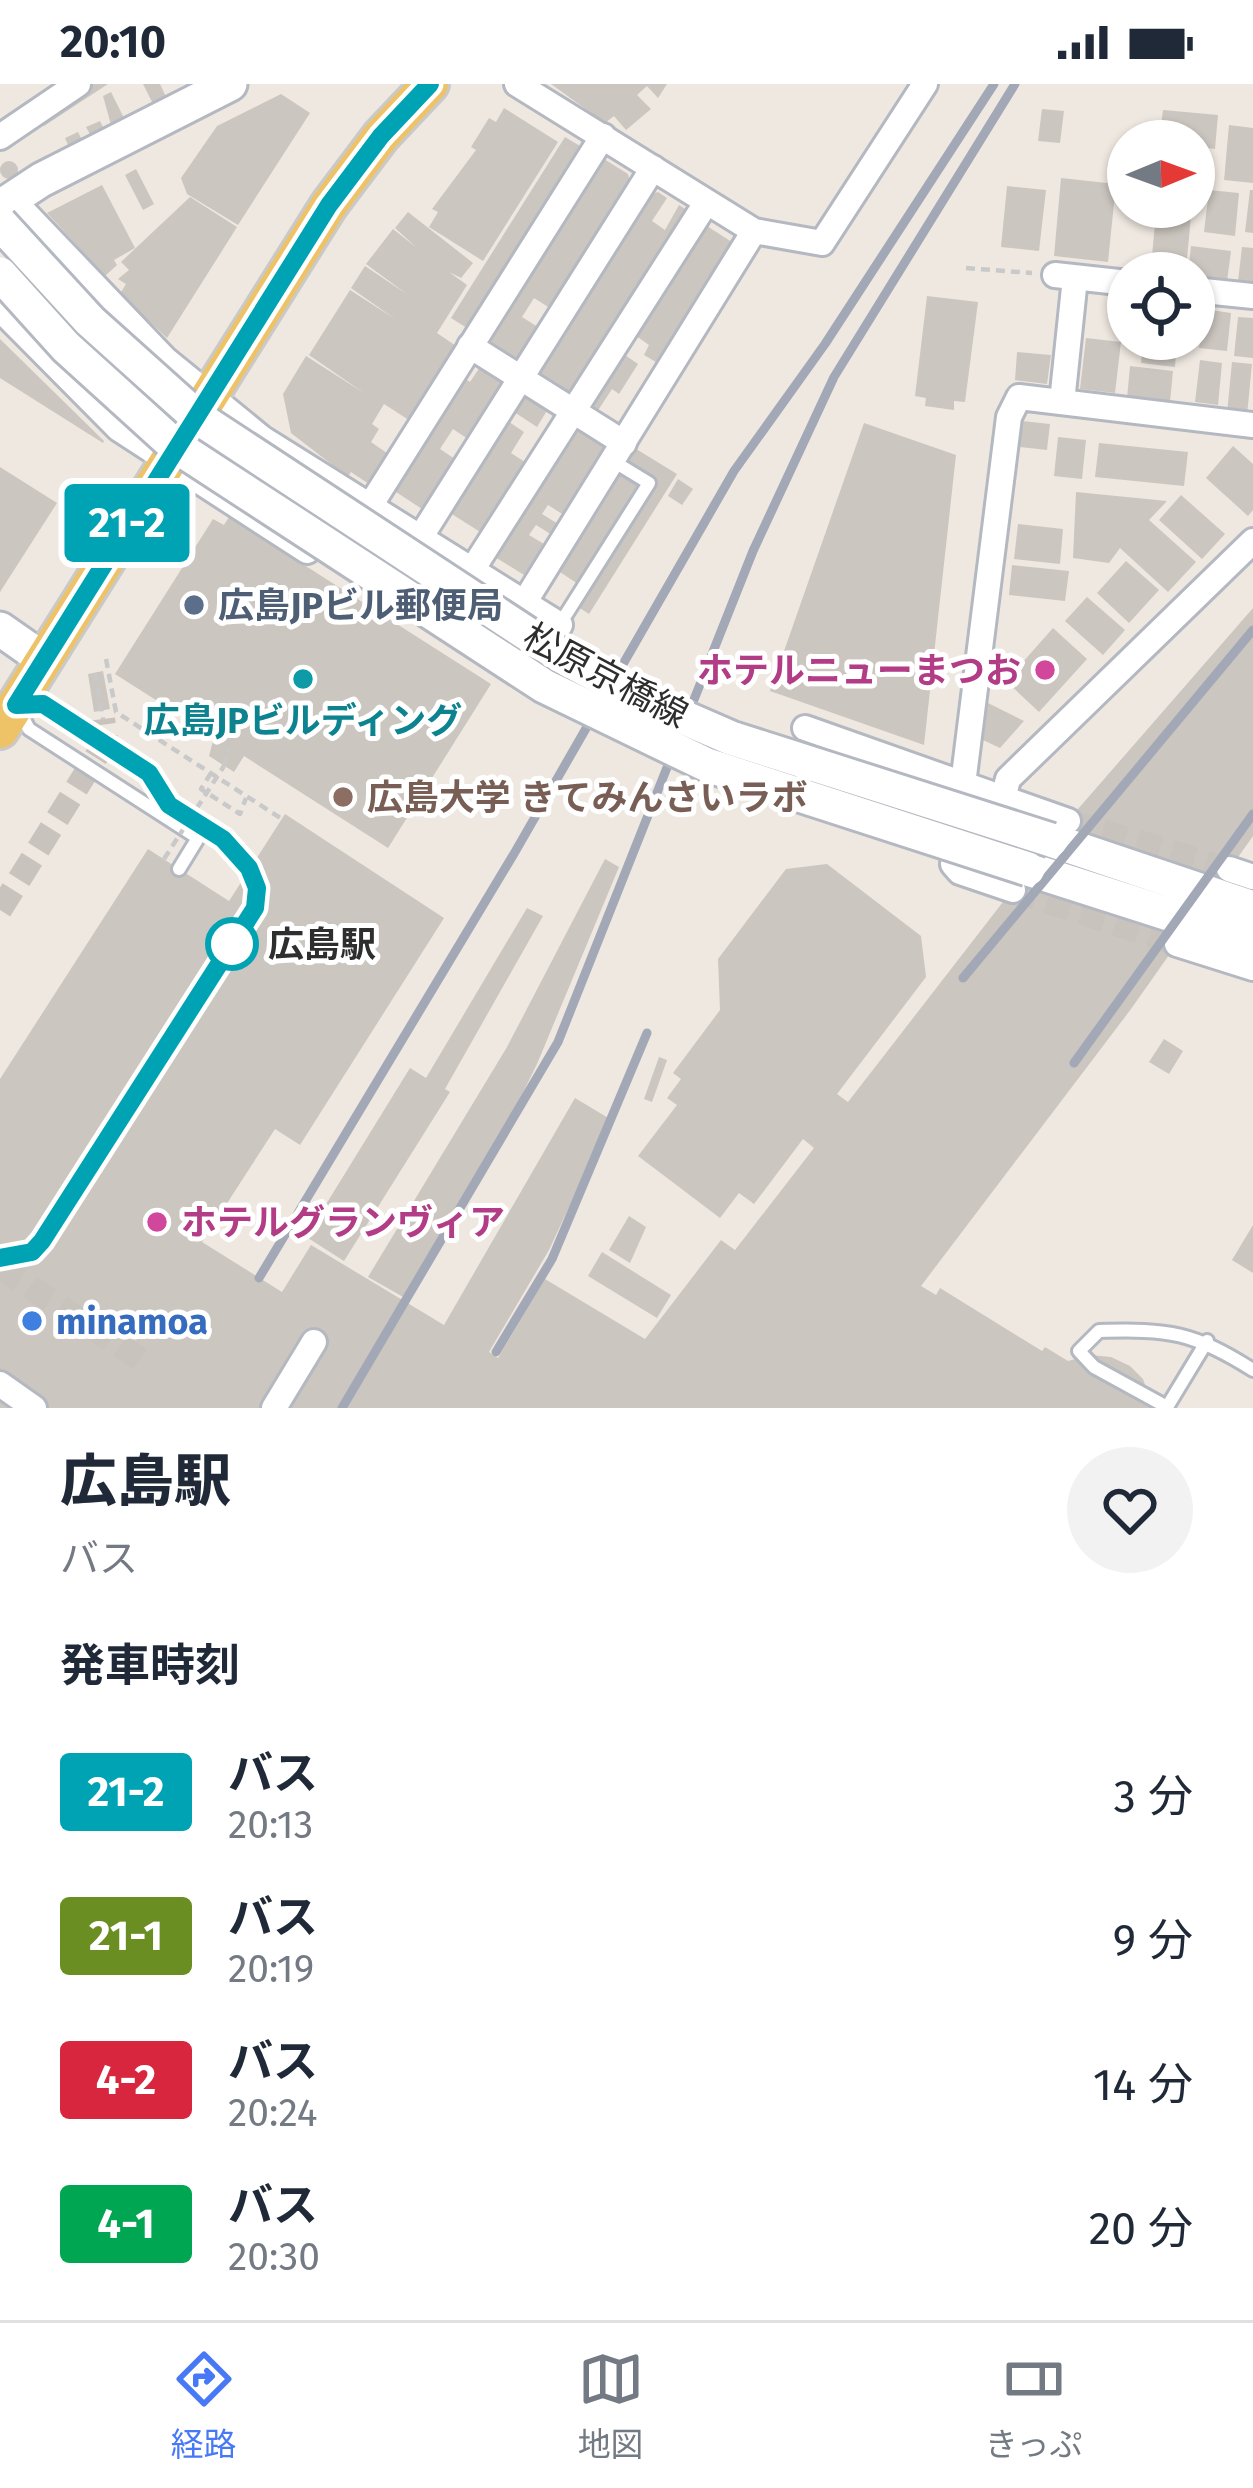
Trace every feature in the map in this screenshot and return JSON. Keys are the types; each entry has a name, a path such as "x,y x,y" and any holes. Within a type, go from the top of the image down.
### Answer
{"main road":[{"path":"8,717 329,205 381,136 430,84"}],"street":[{"path":"0,136 78,84"},
{"path":"0,310 93,406 166,462 522,686 560,625 263,440 208,396 4,209 230,84"},
{"path":"517,84 754,231 822,243 925,84"},
{"path":"370,506 603,136"},
{"path":"421,538 653,168"},
{"path":"472,570 706,202"},
{"name":"松原京橋線","path":"4,209 136,367 228,441 581,667 657,707 756,747 1253,908"},
{"path":"487,665 754,231"},
{"name":"松原京橋線","path":"0,274 113,392 207,469 544,686 624,730 795,796 1253,941"},
{"path":"1062,402 1065,276 1107,281"},
{"path":"1215,292 1253,296"},
{"path":"470,346 571,409 618,452"},
{"path":"1012,890 960,872 953,864 1009,417 1019,397 1253,425"},
{"path":"1003,799 1008,778 1253,541"},
{"path":"0,629 43,659"},
{"path":"805,728 1068,821"},
{"path":"1177,944 1253,968"},
{"path":"274,1408 314,1342"},
{"path":"0,1384 34,1408"}],"lane":[{"path":"560,625 649,483 618,452"},
{"path":"8,717 43,704 149,773 169,805 223,839 249,868"},
{"path":"8,717 198,838 179,868"},
{"path":"1207,1341 1167,1407 1094,1366 1079,1351 1099,1331 1170,1329 1207,1341 1253,1370"}],"path":[{"path":"966,268 1065,276"},
{"path":"106,659 116,712 213,776 249,800 240,814 201,789 213,776"},
{"path":"95,673 103,719"},
{"path":"164,859 229,747"},
{"path":"213,776 282,819"}],"building":[{"path":"93,84 108,84 44,126 39,119"},
{"path":"143,84 160,84 166,97 153,104"},
{"path":"551,84 667,84 658,98 647,86 637,95 651,109 626,130 614,116 605,123"},
{"path":"111,92 124,118 111,125 103,96"},
{"path":"281,94 310,113 238,225 187,194 181,178 217,126"},
{"path":"504,108 558,142 483,261 429,227 438,212 432,209 476,150 471,147 489,118 496,122"},
{"path":"1042,109 1064,111 1060,143 1038,141"},
{"path":"1163,110 1218,115 1215,149 1215,120 1162,120"},
{"path":"100,121 104,129 91,136 86,127"},
{"path":"1229,125 1253,128 1253,183 1224,180"},
{"path":"78,132 82,140 69,147 65,138"},
{"path":"565,137 585,149 475,333 451,318"},
{"path":"599,156 628,174 631,187 553,310 534,298 522,317 541,329 524,356 513,358 482,338"},
{"path":"9,161 18,170 9,179 0,170"},
{"path":"136,169 154,204 143,210 125,175"},
{"path":"1061,178 1107,183 1107,228 1111,228 1107,262 1054,256"},
{"path":"102,185 135,248 114,260 117,265 105,276 47,213"},
{"path":"1007,186 1046,190 1039,251 1001,247"},
{"path":"1253,190 1253,233 1245,232"},
{"path":"1215,191 1239,193 1235,236 1204,232 1215,228"},
{"path":"658,192 667,198 652,221 665,230 679,205 693,214 573,399 532,372 648,195"},
{"path":"190,197 237,227 167,338 120,294 126,284 118,279 129,270 121,262"},
{"path":"408,212 473,263 461,278 449,272 467,285 437,333 459,348 412,422 384,404 372,424 379,429 371,442 394,458 372,486 351,472 348,477 291,433 283,394 306,356 364,393 309,355 350,290 395,319 351,288 365,266 408,295 366,264 393,229 417,248 395,228"},
{"path":"699,221 735,244 666,368 644,355 649,345 629,331"},
{"path":"1155,228 1190,228 1188,252 1152,252"},
{"path":"1191,246 1231,251 1226,289 1215,288 1215,252 1190,252"},
{"path":"1242,247 1253,248 1253,292 1237,290"},
{"path":"927,296 978,302 965,402 954,401 954,410 925,406 926,398 915,396"},
{"path":"1215,311 1231,313 1227,351 1215,350"},
{"path":"1238,317 1253,318 1253,358 1234,356"},
{"path":"1086,338 1107,340 1107,360 1119,360 1115,393 1080,389"},
{"path":"0,339 104,441 103,443 0,378"},
{"path":"619,351 638,364 619,394 612,389 597,412 585,405"},
{"path":"1017,352 1051,355 1047,384 1015,380"},
{"path":"1141,360 1176,360 1175,367"},
{"path":"1200,360 1222,363 1218,405 1195,402"},
{"path":"484,361 503,374 506,385 471,441 453,429 440,449 458,461 425,511 390,488 456,373 470,382"},
{"path":"1232,362 1252,364 1247,415 1227,413"},
{"path":"1130,366 1173,371 1170,402 1127,398"},
{"path":"532,391 551,404 537,427 511,410 521,394"},
{"path":"573,419 606,439 608,451 567,517 548,505 542,514 563,527 557,538 536,525 529,535 549,547 529,578 490,554"},
{"path":"506,420 524,432 511,453 528,464 485,535 447,511"},
{"path":"1022,421 1050,424 1047,450 1020,447"},
{"path":"864,423 956,455 924,745 770,691"},
{"path":"1058,437 1086,440 1082,479 1054,476"},
{"path":"1099,443 1188,452 1184,486 1095,477"},
{"path":"1233,446 1253,464 1253,510 1248,516 1206,478"},
{"path":"633,447 677,474 589,614 575,605 649,489 622,463"},
{"path":"0,467 57,503 0,592"},
{"path":"616,467 637,480 640,493 581,586 554,568"},
{"path":"678,479 693,489 682,505 668,496"},
{"path":"1076,492 1167,501 1149,520 1196,562 1168,592 1120,548 1109,563 1073,558"},
{"path":"1181,495 1225,534 1202,559 1159,520"},
{"name":"広島JPビルディング","path":"229,517 491,684 388,848 244,756 234,772 209,756 214,737 115,674 213,519 224,525"},
{"path":"1018,524 1063,529 1060,564 1014,559"},
{"path":"1126,561 1159,590 1129,623 1097,593"},
{"path":"1012,565 1069,571 1065,601 1009,595"},
{"path":"1087,597 1125,630 1103,655 1065,621"},
{"path":"1253,608 1253,836 1131,1009 921,1286 936,1295 940,1288 1042,1351 1045,1347 1068,1361 1090,1355 1111,1357 1130,1366 1143,1379 1153,1408 0,1408 0,1079 148,849 229,901 285,814 444,918 300,1145 275,1129 202,1242 282,1292 311,1245 444,1325 575,1098 610,1119 549,1250 489,1352 498,1358 545,1279 645,1339 721,1240 735,1250 814,1148 803,1139 754,1204 739,1193 720,1218 638,1156 677,1105 667,1098 681,1079 673,1073 720,1010 718,959 786,869 827,864 921,936 926,977 837,1094 848,1102 1051,840"},
{"path":"1053,628 1087,659 1039,712 1006,681"},
{"path":"103,671 110,709 94,712 88,674"},
{"path":"988,703 1024,721 1000,748 983,740"},
{"path":"605,859 619,867 537,1064 490,1160 405,1298 368,1277 507,1047"},
{"path":"527,908 543,916 445,1089 450,1092 344,1261 308,1238 320,1214 410,1068 426,1078"},
{"path":"1164,1039 1183,1051 1169,1074 1149,1062"},
{"path":"659,1057 667,1060 652,1102 644,1099"},
{"path":"629,1216 646,1227 630,1263 609,1250"},
{"path":"1253,1225 1253,1273 1232,1260"},
{"path":"602,1252 671,1295 657,1318 588,1276"}],"tunnel":[{"path":"0,910 106,741 103,719"},
{"path":"1068,821 1229,869"},
{"path":"1013,890 1177,944"},
{"path":"0,1267 140,1359"}],"railway":[{"path":"259,1278 515,852 734,471 825,344 994,84"},
{"path":"342,1408 558,1042 753,551 834,377 1015,84"},
{"path":"963,978 1253,630"},
{"path":"1074,1063 1253,814"},
{"path":"496,1352 552,1259 647,1033"}],"bus line":[{"name":"21-2","path":"0,1258 32,1252 42,1241 255,908 257,888 249,868 223,839 169,805 149,773 43,704 16,705 329,205 381,136 430,84"}],"place":[{"name":"広島JPビル郵便局","path":"194,605"},
{"name":"ホテルニューまつお","path":"1045,670"},
{"name":"広島JPビルディング","path":"303,679"},
{"name":"広島大学 きてみんさいラボ","path":"343,797"},
{"name":"広島駅","path":"232,944"},
{"name":"ホテルグランヴィア","path":"157,1222"},
{"name":"minamoa","path":"32,1321"}]}
